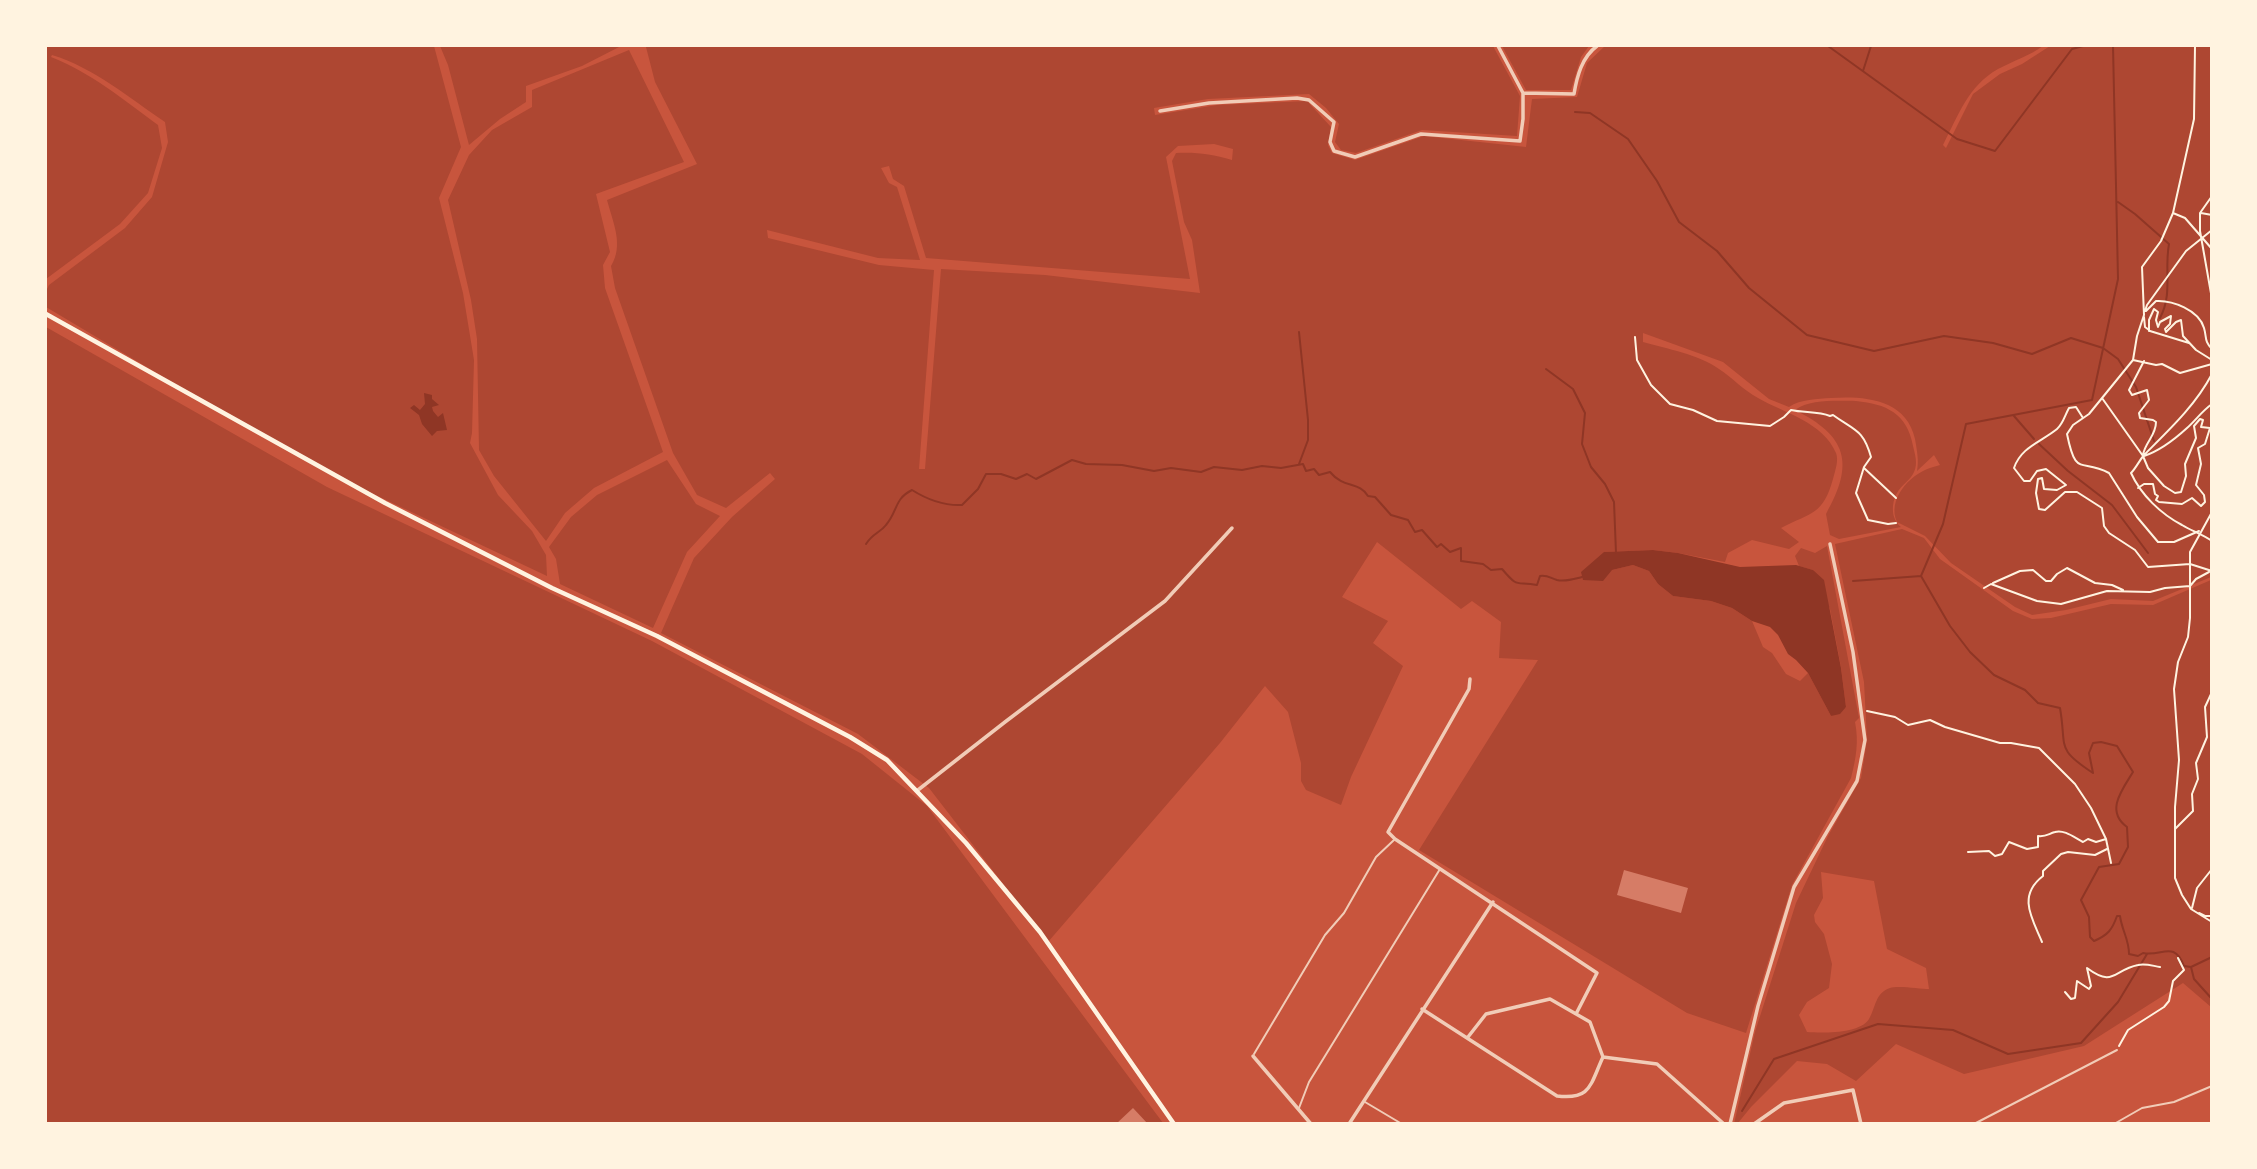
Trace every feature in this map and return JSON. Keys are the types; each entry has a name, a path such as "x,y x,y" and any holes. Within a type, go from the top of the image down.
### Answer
{"main road":[{"path":"46,313 385,503 552,588 657,636 850,737 887,760 919,790 1040,932 1174,1124"}],"street":[{"path":"1160,111 1209,103 1297,98 1309,100 1334,122 1330,142 1334,152 1355,157 1421,134 1520,141 1523,93 1498,46"},
{"path":"1523,93 1574,94 1584,62 1597,46"},
{"path":"919,790 1165,601 1232,528"},
{"path":"1730,1124 1758,1006 1794,887 1857,781 1865,740 1850,640 1830,544"},
{"path":"1470,680 1469,690 1388,832 1597,973 1576,1014"},
{"path":"1349,1124 1493,902"},
{"path":"1422,1009 1557,1096 1574,1098 1584,1094 1602,1057 1590,1022 1550,999 1486,1014 1468,1037"},
{"path":"1253,1056 1311,1124"},
{"path":"1602,1057 1657,1064 1724,1124"},
{"path":"1754,1124 1784,1102 1853,1090 1861,1124"}],"lane":[{"path":"1253,1056 1325,934 1344,913 1376,857 1395,839"},
{"path":"1299,1109 1309,1082 1440,869"},
{"path":"1974,1124 2117,1050"},
{"path":"2114,1124 2141,1108 2174,1102 2211,1086"},
{"path":"1365,1102 1402,1124"}],"path":[{"path":"2191,344 2145,327 2143,267 2161,241 2173,213 2194,119 2195,46"},
{"path":"2211,196 2200,213 2200,231 2211,299"},
{"path":"2173,213 2185,218 2211,249"},
{"path":"2200,213 2211,215"},
{"path":"2199,531 2174,542 2158,542 2137,517 2109,472 2082,466 2073,458 2067,434 2101,397 2111,390 2133,360 2137,335 2147,305 2186,251 2211,230"},
{"path":"2144,315 2156,301 2165,300 2184,307 2204,328 2206,343 2211,349"},
{"path":"2150,331 2149,320 2156,310 2157,326 2171,316 2166,332 2181,320 2183,336 2211,362"},
{"path":"1635,337 1637,360 1651,385 1670,404 1693,410 1717,421 1770,426 1791,410 1833,415 1866,439 1871,457 1864,467 1856,493 1868,520 1896,523"},
{"path":"2133,360 2162,364 2180,373 2211,362"},
{"path":"2143,456 2145,446 2153,436 2156,422 2154,419 2140,418 2139,413 2149,397 2147,390 2134,394 2129,390 2144,362"},
{"path":"2211,374 2203,390 2131,473 2138,488 2168,517 2185,527 2199,531 2211,541"},
{"path":"2101,397 2143,456 2148,468 2164,486 2175,493 2180,492 2186,476 2185,464 2196,438 2194,426 2200,419 2203,420 2201,427 2210,428 2205,444 2198,448 2197,453 2201,464 2196,485 2204,495 2205,502 2201,506 2192,498 2182,504 2159,502 2156,500 2158,496 2153,484 2144,484 2138,488"},
{"path":"2143,456 2153,453 2188,428 2211,404"},
{"path":"2083,419 2076,407 2069,408 2060,427 2038,440 2017,460 2014,468 2024,481 2030,481 2037,471 2046,469 2066,485 2057,490 2044,489 2042,478 2039,479 2036,493 2039,509 2045,510 2065,492 2077,492 2102,508 2104,526 2109,533 2135,550 2148,567 2190,564 2211,571"},
{"path":"1864,467 1896,498"},
{"path":"2211,512 2190,552 2188,637 2178,662 2174,689 2179,760 2174,830 2175,878 2192,909 2211,922"},
{"path":"1984,587 2020,570 2033,570 2046,581 2051,581 2061,570 2067,568 2095,583 2112,585 2124,591"},
{"path":"1991,584 2037,601 2061,604 2107,591 2150,592 2190,586 2196,579 2211,571"},
{"path":"2174,830 2180,822 2189,818 2193,811 2192,794 2198,779 2196,763 2207,737 2205,707 2211,692"},
{"path":"1862,710 1895,717 1908,725 1930,720 2000,743 2039,748 2075,784 2098,819 2111,863"},
{"path":"1968,852 1989,851 1996,856 2002,854 2009,842 2027,849 2038,847 2038,836 2045,837 2061,831 2083,842 2088,839 2096,842 2106,839"},
{"path":"2042,942 2027,906 2034,883 2043,876 2043,870 2061,854 2095,855 2108,848"},
{"path":"2192,909 2197,888 2211,869"},
{"path":"2192,909 2211,916"},
{"path":"2117,1050 2128,1030 2148,1019 2169,1001 2173,981 2183,971 2178,958"},
{"path":"2065,992 2071,999 2075,998 2077,981 2089,989 2091,986 2087,968 2100,977 2107,978 2137,965 2160,967"}],"shaded area":[{"path":"46,46 434,46 461,147 439,198 463,293 474,360 470,443 498,495 532,531 546,555 547,576 350,483 264,437 46,307 46,291 49,285 125,228 152,197 168,142 165,122 96,75 52,55 51,57 106,87 158,125 162,148 148,193 120,224 46,279"},
{"path":"440,46 621,46 582,66 526,86 526,102 469,145 448,65"},
{"path":"1493,46 1520,96 1517,136 1422,130 1356,153 1341,150 1335,142 1339,124 1326,108 1309,94 1208,99 1154,108 1155,115 1217,105 1307,101 1331,127 1328,145 1332,153 1355,160 1424,136 1526,147 1532,99 1577,97 1587,63 1605,46 2043,46 1998,69 1979,84 1959,113 1943,145 1946,148 1973,94 2000,74 2050,46 2211,46 2211,577 2153,601 2111,599 2032,615 2015,607 1951,563 1925,536 1897,522 1895,505 1902,489 1922,471 1940,465 1934,455 1917,471 1915,439 1903,415 1882,403 1857,398 1809,400 1789,407 1769,399 1723,362 1643,333 1643,342 1702,359 1753,395 1812,426 1830,442 1837,456 1825,500 1815,511 1781,528 1799,542 1789,549 1752,540 1728,553 1725,562 1653,550 1604,552 1612,570 1633,565 1649,571 1658,584 1673,596 1711,601 1732,608 1752,621 1763,647 1772,653 1786,674 1800,681 1808,673 1831,716 1846,707 1830,609 1813,570 1799,566 1795,556 1801,548 1815,553 1827,546 1859,718 1855,722 1856,757 1851,778 1792,885 1746,1033 1687,1013 1419,850 1538,660 1499,658 1501,622 1472,601 1461,609 1377,542 1342,597 1388,621 1373,643 1403,666 1351,777 1341,805 1306,790 1301,781 1301,763 1288,712 1265,686 1220,743 1048,942 929,788 858,734 661,633 694,558 732,517 775,479 770,473 726,508 697,495 673,453 615,288 611,266 617,242 607,200 697,164 655,82 646,47","holes":["1214,144 1233,149 1232,160 1204,154 1176,153 1172,161 1184,222 1192,240 1200,293 1045,275 941,269 925,469 919,469 934,270 879,265 768,238 767,230 878,258 920,260 897,187 889,183 881,168 889,166 893,179 904,186 926,258 1190,279 1166,157 1178,146"]},
{"path":"1502,46 1589,46 1581,57 1571,90 1526,90"},
{"path":"629,50 684,162 596,194 610,252 603,265 605,288 663,452 594,488 565,513 546,541 494,476 479,450 477,339 448,200 469,155 492,130 532,107 532,90"},
{"path":"46,327 327,487 652,641 862,754 927,806 1163,1123 46,1123"},
{"path":"424,393 432,395 432,399 439,405 432,407 433,411 438,417 443,413 447,430 437,431 432,436 422,424 419,415 410,408 414,405 420,410 425,404"},
{"path":"1856,401 1886,408 1900,418 1910,435 1916,465 1913,475 1895,497 1894,516 1901,527 1839,539 1830,535 1826,514 1841,480 1841,453 1826,430 1795,410 1816,402"},
{"path":"667,460 696,504 720,516 687,552 653,628 560,584 556,559 549,547 571,517 597,495"},
{"path":"1902,529 1924,538 1940,559 2013,611 2032,619 2051,618 2111,604 2153,605 2211,580 2211,1007 2183,983 2084,1046 1964,1074 1896,1044 1856,1081 1827,1064 1797,1061 1738,1123 1734,1124 1755,1032 1796,903 1828,836 1861,778 1867,740 1864,682 1835,544","holes":["1821,872 1874,881 1887,949 1926,968 1929,989 1890,988 1881,993 1869,1019 1858,1028 1840,1032 1807,1032 1799,1015 1807,1002 1829,988 1832,964 1824,934 1815,922 1814,915 1823,898"]},
{"path":"1653,550 1740,567 1796,565 1813,570 1824,580 1846,707 1840,714 1831,716 1808,673 1788,654 1778,635 1770,627 1752,621 1732,608 1711,601 1673,596 1658,584 1649,571 1633,565 1612,570 1603,581 1583,580 1581,572 1604,552"}],"building":[{"path":"1624,870 1688,888 1681,913 1617,895"},
{"path":"1133,1108 1148,1124 1116,1124"}],"waterway":[{"path":"1828,46 1957,139 1995,151 2072,49 2083,46"},
{"path":"1863,71 1871,46"},
{"path":"2113,46 2118,279 2092,400 1966,424 1943,524 1921,576 1950,626 1970,652 1994,675 2025,690 2038,703 2060,708 2063,740 2073,758 2093,773 2089,753 2093,743 2101,742 2117,746 2133,772 2120,793 2116,807 2120,821 2127,827 2128,847 2119,864 2099,867 2081,900 2089,917 2090,937 2094,941 2103,937 2117,916 2120,916 2129,954 2138,956 2143,953 2167,951 2176,954 2184,966 2191,967 2194,979 2212,999"},
{"path":"1575,112 1590,113 1628,139 1657,181 1679,222 1717,251 1749,288 1807,335 1874,351 1944,336 1993,343 2032,354 2071,338 2103,348 2118,359 2136,387 2154,441"},
{"path":"2118,202 2169,244 2166,300 2160,318"},
{"path":"1299,332 1308,440 1299,464"},
{"path":"1546,369 1573,389 1585,413 1582,444 1591,467 1605,484 1614,502 1616,553"},
{"path":"2014,416 2034,439"},
{"path":"2039,444 2068,471 2112,505 2148,553"},
{"path":"866,544 886,525 899,501 912,490 936,502 962,505 978,489 986,474 1001,474 1016,479 1027,474 1036,479 1072,460 1086,464 1122,465 1154,471 1171,468 1201,472 1214,467 1242,470 1303,464 1306,471 1314,469 1319,475 1330,472 1341,481 1375,497 1391,515 1408,520 1415,532 1422,530 1437,547 1441,544 1450,552 1461,548 1461,561 1483,564 1491,570 1502,569 1515,582 1521,583 1537,585 1540,576 1564,581 1582,577"},
{"path":"1853,581 1921,576"},
{"path":"1742,1111 1774,1059 1878,1024 1953,1030 2008,1054 2081,1043 2118,1002 2147,954"},
{"path":"2191,967 2212,957"}]}
